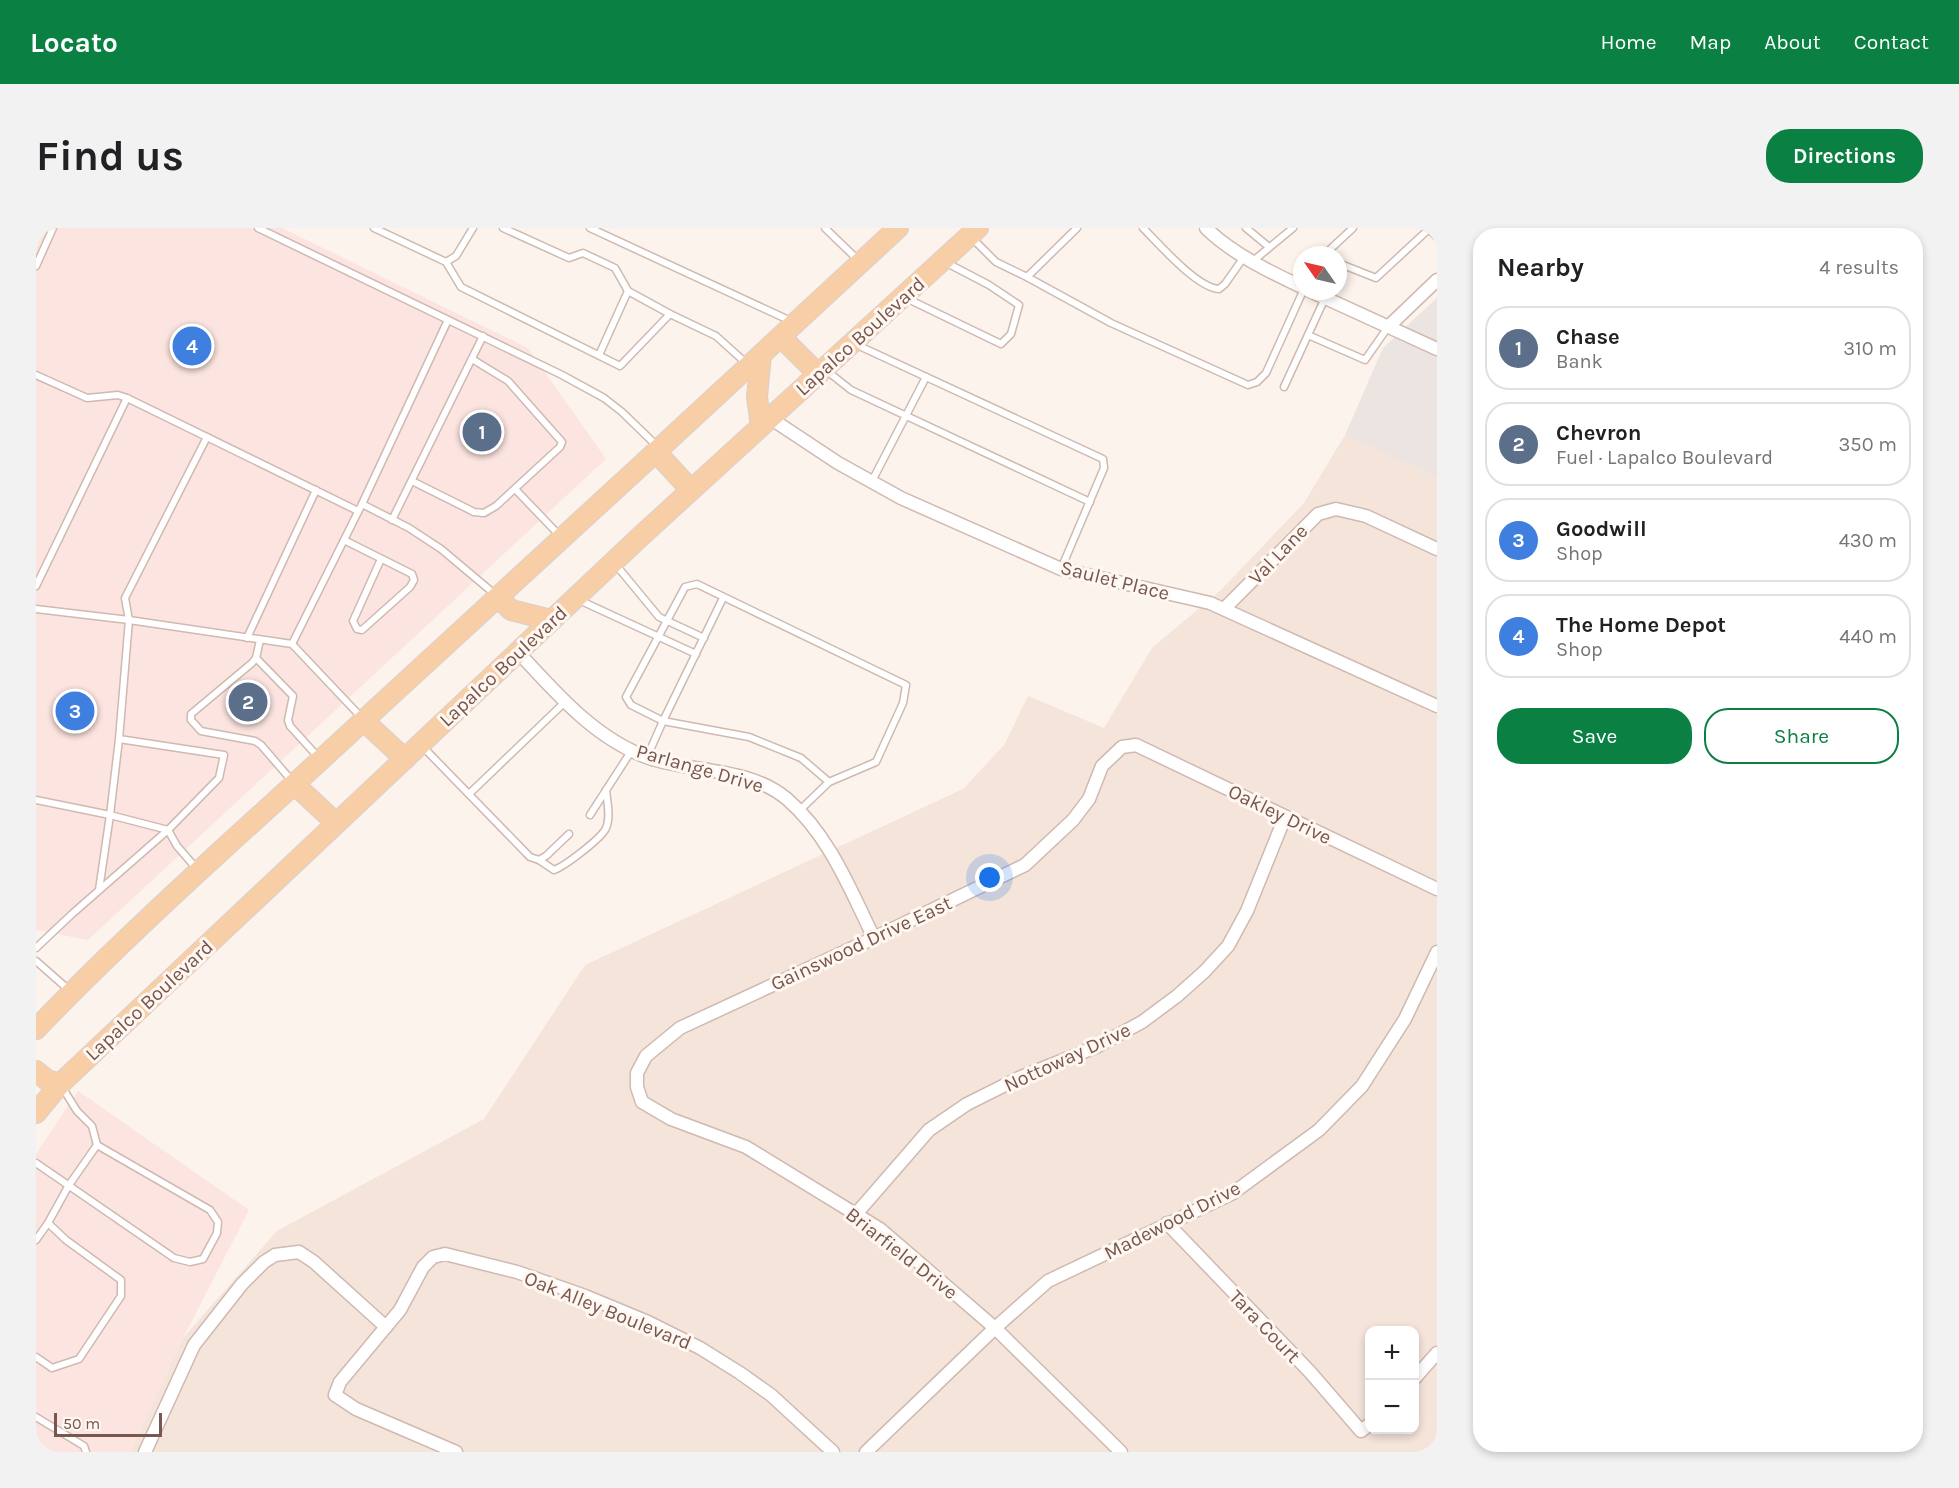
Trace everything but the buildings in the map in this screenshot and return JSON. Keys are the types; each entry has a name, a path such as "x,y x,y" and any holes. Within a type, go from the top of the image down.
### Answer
{"main road":[{"path":"36,1048 41,1024 102,961 898,228"},
{"name":"Lapalco Boulevard","path":"36,1113 60,1084 551,620 973,230"},
{"path":"789,330 821,371"},
{"path":"755,361 757,397 766,422"},
{"path":"658,451 691,490"},
{"path":"498,597 511,610 551,620"},
{"path":"364,721 405,759"},
{"path":"294,784 336,824"},
{"path":"36,1071 47,1080 60,1084"}],"street":[{"path":"1206,228 1215,237 1293,284"},
{"path":"1388,327 1437,280"},
{"path":"1329,300 1437,349"},
{"name":"Saulet Place","path":"766,422 901,498 1061,569 1210,603 1437,706"},
{"name":"Val Lane","path":"1224,609 1318,514 1336,509 1366,516 1437,549"},
{"name":"Parlange Drive","path":"518,652 565,702 588,723 616,742 646,757 677,766 723,772 749,779 771,788 787,799 811,823 837,862 874,938"},
{"name":"Oakley Drive","path":"1122,747 1136,745 1437,889"},
{"name":"Gainswood Drive East","path":"637,1073 646,1056 680,1028 1025,865 1073,820 1089,799 1102,766 1122,747"},
{"name":"Nottoway Drive","path":"856,1214 929,1130 967,1104 1021,1077 1096,1047 1142,1022 1204,972 1228,945 1247,911 1285,817"},
{"name":"Madewood Drive","path":"866,1452 995,1328 1048,1281 1233,1193 1319,1130 1362,1086 1405,1019 1437,952"},
{"name":"Briarfield Drive","path":"637,1073 637,1087 642,1102 652,1109 671,1119 746,1147 880,1229 995,1328 1121,1452"},
{"name":"Tara Court","path":"1167,1223 1365,1428"},
{"path":"145,1452 194,1346 242,1284 256,1269 275,1255 300,1252 386,1327"},
{"name":"Oak Alley Boulevard","path":"456,1452 356,1409 335,1395 340,1382 400,1310 423,1267 433,1257 445,1254 517,1272 585,1296 648,1322 700,1348 740,1372 771,1395 833,1452"},
{"path":"1419,1373 1437,1353"}],"lane":[{"path":"36,266 52,228"},
{"path":"258,228 483,336 604,398 622,412 658,451"},
{"path":"374,228 446,262 461,288 620,366 670,314"},
{"path":"446,262 456,256 473,228"},
{"path":"503,228 569,258 583,254 615,268 628,291 716,336 755,361"},
{"path":"590,228 789,330"},
{"path":"825,228 861,263"},
{"path":"1027,277 1077,228"},
{"path":"1143,228 1179,265 1212,289 1219,289 1249,259 1293,228"},
{"path":"1246,228 1269,247"},
{"path":"1334,246 1353,228"},
{"path":"1347,267 1376,278 1429,228 1437,237"},
{"path":"973,230 996,262 1111,323 1248,385 1257,382 1266,373 1297,300"},
{"path":"903,296 1001,344 1011,334 1019,305 989,285 942,261"},
{"path":"599,355 628,291"},
{"path":"1284,387 1324,300"},
{"path":"292,644 360,508 448,320"},
{"path":"1308,335 1365,360 1388,327"},
{"path":"392,520 483,336"},
{"path":"852,343 1102,459 1104,468 1061,569"},
{"path":"412,481 474,512 484,513 496,506 560,447 562,442 507,381 472,359"},
{"path":"821,371 851,390 1090,502"},
{"path":"36,375 87,399 118,395 127,398 316,490 392,520 441,549 498,597"},
{"path":"872,482 926,377"},
{"path":"36,586 127,398"},
{"path":"99,890 119,739 129,620 125,598 207,437"},
{"path":"515,489 562,538"},
{"path":"247,638 316,490"},
{"path":"344,540 412,574 414,580 411,587 362,630 357,629 353,621 381,559"},
{"path":"614,562 659,617 704,638"},
{"path":"798,811 829,782 876,762 903,703 906,685 697,584 685,587 626,698 631,705 663,721 749,737 801,758 829,782"},
{"path":"575,598 696,654"},
{"path":"646,757 723,598"},
{"path":"36,609 292,644 364,721"},
{"path":"260,640 256,658 191,714 191,720 201,731 255,741 294,784"},
{"path":"256,658 293,696 288,720 290,726 321,760"},
{"path":"469,794 565,702"},
{"path":"36,948 168,830 219,778 224,755 119,739"},
{"path":"420,744 530,857 554,870 565,866 606,830 608,820 606,790"},
{"path":"590,815 632,750"},
{"path":"36,800 110,814 168,830 177,846 198,871"},
{"path":"539,860 569,834"},
{"path":"36,961 72,993"},
{"path":"36,1163 174,1258 190,1262 203,1259 217,1233 218,1222 210,1210 97,1145 92,1126 77,1110 60,1084"},
{"path":"36,1240 69,1185 97,1145"},
{"path":"36,1357 52,1368 80,1359 121,1296 121,1280 66,1240 48,1222"},
{"path":"36,1417 84,1446 86,1452"}],"shaded area":[{"path":"36,228 282,228 528,348 606,459 88,940 36,930"},
{"path":"1437,298 1437,477 1345,435 1383,348"},
{"path":"1345,435 1437,477 1437,1452 130,1452 183,1338 277,1231 484,1119 585,965 963,789 1004,745 1028,696 1104,728 1152,648 1220,591 1304,503"},
{"path":"78,1091 249,1210 183,1338 130,1452 36,1452 36,1154"}],"place":[{"name":"The Home Depot","path":"192,346"},
{"name":"Chase","path":"482,432"},
{"name":"Chevron","path":"248,702"},
{"name":"Goodwill","path":"75,711"}]}
